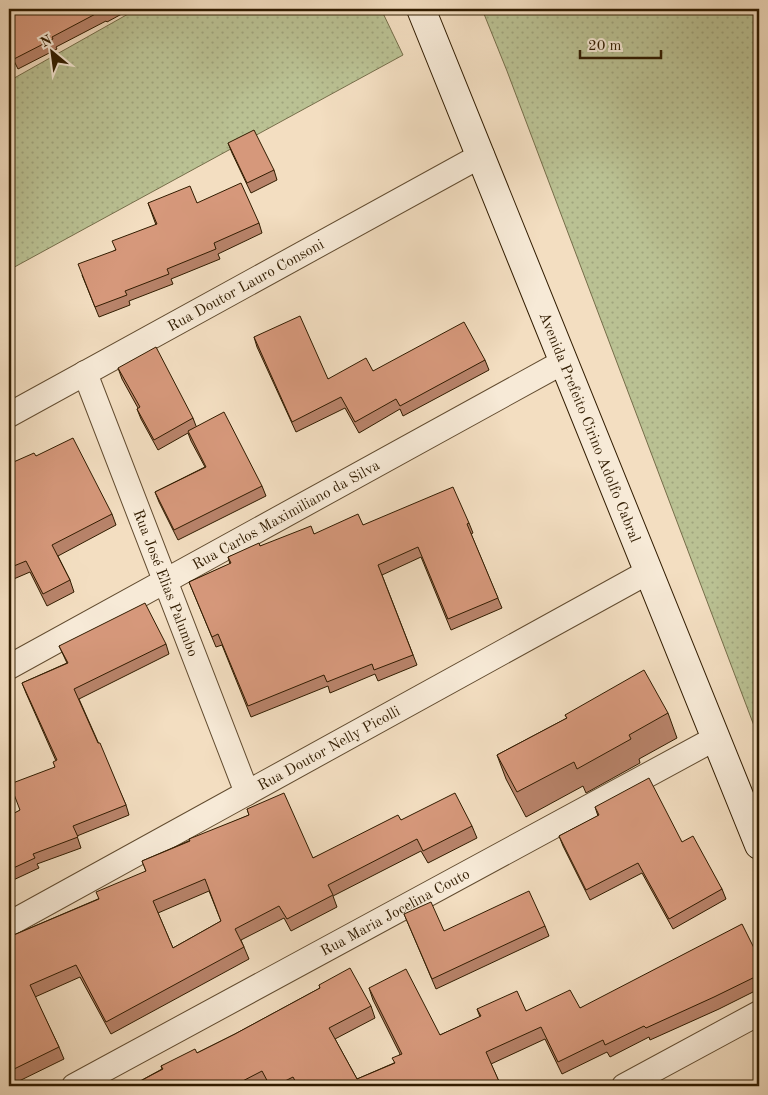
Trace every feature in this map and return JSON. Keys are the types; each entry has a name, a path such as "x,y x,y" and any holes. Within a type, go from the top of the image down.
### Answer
{"main road":[{"name":"Avenida Prefeito Cirino Adolfo Cabral","path":"421,9 759,845"}],"street":[{"name":"Rua Doutor Lauro Consoni","path":"9,415 482,156"},
{"name":"Rua Carlos Maximiliano da Silva","path":"9,666 563,362"},
{"name":"Rua José Elias Palumbo","path":"85,373 247,793"},
{"name":"Rua Doutor Nelly Picolli","path":"9,924 648,572"},
{"name":"Rua Maria Jocelina Couto","path":"74,1086 716,738"},
{"path":"624,1086 759,1013"}],"green space":[{"path":"137,9 381,9 403,55 9,270 9,81"},
{"path":"482,9 759,9 759,739 507,71"}],"building":[{"path":"9,9 109,9 103,12 103,10 14,59 9,48"},
{"path":"254,130 274,170 247,183 228,143"},
{"path":"241,183 259,223 214,243 216,249 167,269 169,274 125,291 127,295 95,307 78,264 116,250 112,241 157,224 148,203 190,186 197,203"},
{"path":"300,316 328,379 366,358 373,371 464,322 485,360 400,406 396,399 355,422 341,397 292,422 254,337"},
{"path":"156,347 193,418 154,440 137,409 140,407 118,368"},
{"path":"224,412 262,486 174,530 155,492 206,467 188,431"},
{"path":"73,438 112,514 52,545 70,580 43,594 26,561 9,568 9,464 34,453 36,456"},
{"path":"453,487 498,598 448,619 418,547 378,565 413,655 374,670 372,664 327,682 324,675 248,706 218,634 212,637 189,582 231,563 228,557 259,543 260,546 311,526 314,534 358,514 363,525"},
{"path":"145,603 166,644 74,689 98,743 100,743 126,805 73,826 78,837 33,854 35,858 9,870 9,816 20,810 10,784 55,767 53,762 57,760 22,683 68,663 59,646"},
{"path":"644,670 668,713 629,735 631,739 577,769 574,762 517,792 497,755 567,718 565,715"},
{"path":"649,778 682,842 693,836 722,889 669,919 638,863 586,890 559,836 599,815 595,807"},
{"path":"284,793 313,858 398,815 401,820 455,793 472,826 423,851 417,839 328,885 333,895 287,919 279,906 235,929 244,947 106,1022 76,965 30,985 59,1047 10,1071 9,937 99,899 96,892 146,871 142,861 190,841 189,839 249,815 247,809","holes":["205,879 221,921 173,948 153,901"]},
{"path":"529,891 545,926 432,979 404,914 431,902 444,931"},
{"path":"742,924 759,958 759,975 646,1028 644,1026 605,1045 603,1040 558,1062 541,1027 486,1052 501,1086 298,1086 293,1077 275,1086 270,1086 262,1071 233,1086 131,1086 163,1069 161,1066 195,1049 197,1053 235,1034 320,988 319,985 350,968 371,1006 329,1028 357,1079 395,1063 392,1058 402,1054 369,988 406,969 440,1035 481,1016 477,1009 517,991 526,1011 570,990 580,1008"}]}
